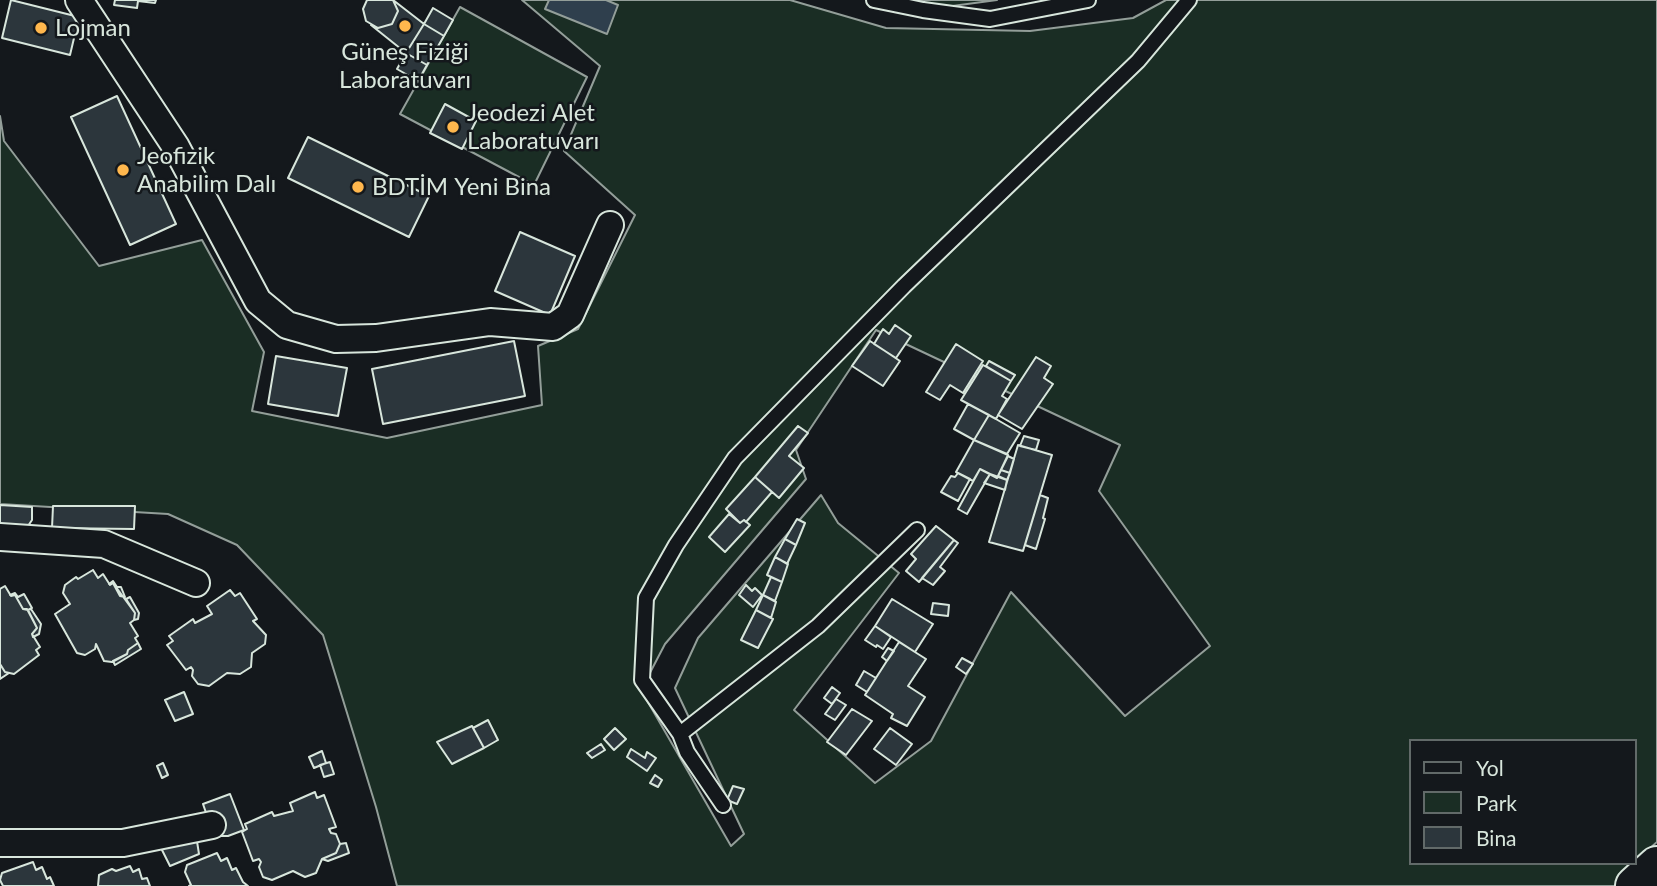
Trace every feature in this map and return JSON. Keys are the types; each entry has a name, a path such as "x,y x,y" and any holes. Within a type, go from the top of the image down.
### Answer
{"main road":[{"path":"1635,886 1657,866"}],"street":[{"path":"79,0 176,148 258,301 286,325 336,339 376,338 489,322 553,327 570,315 610,225"},
{"path":"0,537 104,544 196,583"},
{"path":"0,844 123,844 212,825"}],"lane":[{"path":"874,0 927,5 990,19 1088,0"},
{"path":"723,805 687,752 680,734 642,680 646,598 676,545 735,458 904,286 1138,61 1189,0"},
{"path":"680,734 818,626 917,530"}],"green space":[{"path":"522,0 790,0 886,28 1030,31 1133,18 1166,0 1657,0 1657,842 1636,860 1636,739 1408,739 1408,865 1631,865 1615,886 397,886 376,807 323,635 237,545 168,514 0,504 0,116 4,141 99,266 202,240 264,352 252,411 387,438 542,405 538,346 578,329 635,215 564,151 600,66","holes":["876,330 1120,445 1099,491 1210,646 1125,716 1011,592 931,741 875,783 794,710 899,573 838,523 821,495 698,638 675,688 744,834 731,846 641,690 665,644 806,479 796,450"]},
{"path":"895,0 997,0 930,9"},
{"path":"460,7 587,77 534,185 400,114"}],"water":[{"path":"549,0 606,0 618,5 607,34 545,9"}],"building":[{"name":"Lojman","path":"11,0 79,17 70,55 2,38"},
{"path":"115,0 156,0 155,3 138,1 137,8 114,5"},
{"path":"367,0 393,0 398,11 392,24 378,28 366,21 363,9"},
{"name":"Güneş Fiziği Laboratuvarı","path":"393,0 424,24 406,53 371,25 378,28 392,24 398,11"},
{"path":"433,8 453,20 444,36 424,24"},
{"path":"424,24 444,36 427,65 406,53"},
{"path":"406,53 427,65 418,81 397,69"},
{"name":"Jeofizik Anabilim Dalı","path":"117,96 176,224 130,245 71,117"},
{"name":"Jeodezi Alet Laboratuvarı","path":"445,104 476,121 462,149 430,133"},
{"name":"BDTİM Yeni Bina","path":"308,137 429,196 409,237 288,178"},
{"path":"520,232 575,256 550,315 495,291"},
{"path":"895,325 911,336 896,358 874,344 883,329 889,334"},
{"path":"514,341 525,396 383,424 372,369"},
{"path":"870,341 900,361 883,386 852,366"},
{"path":"956,344 983,361 963,393 950,385 940,400 926,392"},
{"path":"276,356 347,368 338,416 268,404"},
{"path":"1036,357 1051,366 1044,378 1053,384 1022,429 998,415"},
{"path":"989,361 1015,375 1011,381 986,366"},
{"path":"983,365 1011,381 1002,396 1007,399 996,419 961,400"},
{"path":"968,404 989,415 974,440 954,429"},
{"path":"989,415 1020,433 1007,454 974,440"},
{"path":"798,426 808,433 789,456 804,468 779,498 755,477"},
{"path":"1024,436 1039,440 1036,450 1020,446"},
{"path":"974,440 1008,455 997,478 980,469 973,481 956,472"},
{"path":"1018,445 1052,455 1023,551 989,542"},
{"path":"1008,456 1014,459 1010,473 1001,470"},
{"path":"980,469 990,474 967,514 958,509"},
{"path":"1001,470 1010,473 1007,480 998,476"},
{"path":"958,473 970,479 958,501 941,492 951,476 955,477"},
{"path":"990,474 1007,480 1005,490 984,483"},
{"path":"755,477 772,492 746,522 744,520 740,523 726,509"},
{"path":"1040,495 1048,498 1036,549 1025,545"},
{"path":"0,505 32,507 32,520 28,526 0,524"},
{"path":"53,506 135,506 134,529 52,528"},
{"path":"729,514 740,523 744,520 750,525 725,552 709,537"},
{"path":"797,519 805,523 796,545 785,539"},
{"path":"936,526 954,540 919,582 906,571 916,559 911,554"},
{"path":"785,539 796,545 787,564 775,557"},
{"path":"954,540 958,543 940,567 945,571 933,585 922,578"},
{"path":"775,557 788,564 782,582 767,575"},
{"path":"93,570 98,578 103,574 110,585 113,583 135,613 134,620 130,623 138,636 135,638 138,643 128,650 127,654 112,662 104,661 96,644 95,649 85,655 77,653 55,614 70,604 63,593 65,585"},
{"path":"771,577 782,582 775,601 763,595"},
{"path":"113,581 117,587 121,587 125,597 120,596 113,583 109,584"},
{"path":"746,585 752,591 755,588 762,595 753,607 739,595"},
{"path":"5,586 11,596 15,595 23,609 27,609 37,628 32,634 40,647 36,650 39,655 14,674 5,672 0,664 0,589"},
{"path":"230,590 235,596 240,593 257,619 253,621 266,635 265,644 252,653 251,667 240,674 227,673 209,686 198,684 192,676 191,667 186,670 167,645 173,641 169,636 193,619 195,623 212,614 207,606"},
{"path":"15,593 18,597 24,594 32,608 23,609 15,595 10,595"},
{"path":"763,595 776,602 771,618 756,610"},
{"path":"130,597 139,613 138,619 134,620 135,613 126,599"},
{"path":"892,599 933,624 915,652 875,626"},
{"path":"933,603 949,605 948,616 931,614"},
{"path":"31,609 41,624 39,634 33,637 32,634 37,628 28,610"},
{"path":"756,610 773,619 758,648 741,640"},
{"path":"875,626 891,637 883,649 865,640"},
{"path":"899,642 926,659 908,686 925,697 907,726 891,718 893,714 865,695"},
{"path":"138,643 141,649 115,665 113,661 127,654 128,650"},
{"path":"888,648 894,651 887,661 882,657"},
{"path":"962,658 973,664 966,674 956,667"},
{"path":"0,664 5,672 9,673 0,679"},
{"path":"864,671 876,678 867,692 856,685"},
{"path":"832,687 840,693 832,704 824,698"},
{"path":"184,692 193,714 175,721 165,700"},
{"path":"836,699 846,705 835,720 825,714"},
{"path":"852,709 872,721 846,755 827,742"},
{"path":"488,720 498,740 484,748 473,728"},
{"path":"472,726 484,748 452,764 437,742"},
{"path":"615,728 626,739 614,750 604,739"},
{"path":"890,728 912,744 896,765 874,749"},
{"path":"601,744 605,750 592,758 587,753"},
{"path":"631,749 645,758 647,752 656,758 647,771 627,757"},
{"path":"322,751 326,763 314,768 309,757"},
{"path":"330,762 334,774 324,777 320,765"},
{"path":"163,763 168,775 162,778 157,766"},
{"path":"655,775 662,780 658,787 650,783"},
{"path":"733,786 744,789 737,804 727,800"},
{"path":"315,792 317,798 324,795 336,827 329,829 336,834 340,844 336,853 322,859 316,873 305,877 293,871 272,880 263,877 259,867 261,862 259,859 253,861 242,832 247,829 245,824 272,812 274,816 293,811 290,803"},
{"path":"230,794 244,830 228,836 214,836 203,804"},
{"path":"196,835 199,854 170,866 160,846"},
{"path":"346,843 349,853 328,861 322,859 336,853 340,844"},
{"path":"217,853 221,861 227,858 232,870 236,868 248,886 189,886 191,885 185,872 187,865"},
{"path":"33,862 36,870 42,867 47,879 50,877 54,886 3,886 0,880 2,873"},
{"path":"130,866 133,872 139,869 142,879 147,878 150,886 98,886 99,875 112,869 116,871"}],"place":[{"name":"Güneş Fiziği Laboratuvarı","path":"405,26"},
{"name":"Lojman","path":"41,28"},
{"name":"Jeodezi Alet Laboratuvarı","path":"453,127"},
{"name":"Jeofizik Anabilim Dalı","path":"123,170"},
{"name":"BDTİM Yeni Bina","path":"358,187"}]}
